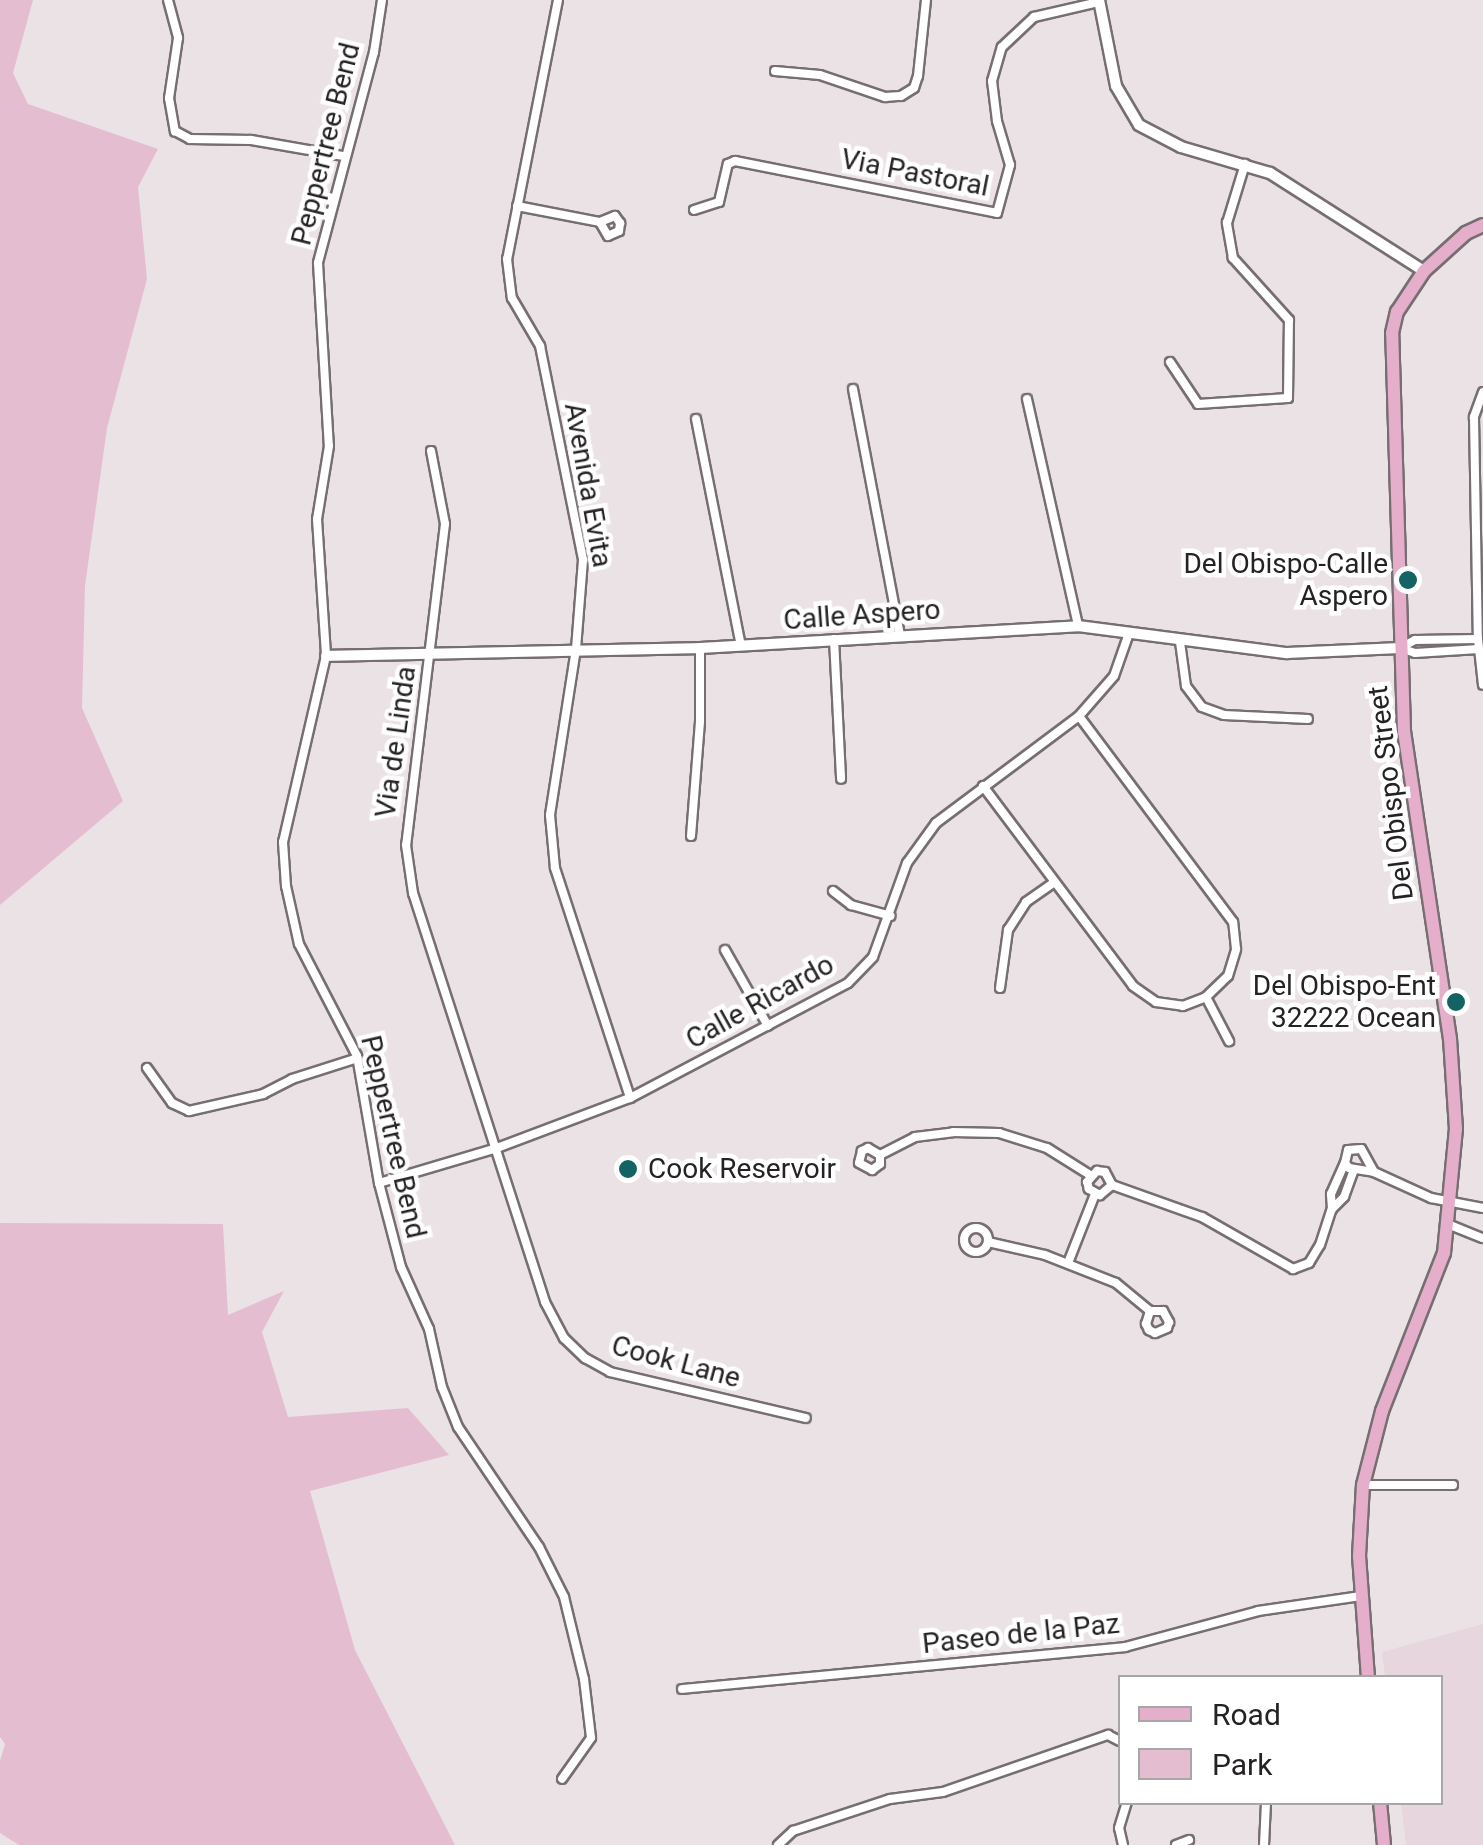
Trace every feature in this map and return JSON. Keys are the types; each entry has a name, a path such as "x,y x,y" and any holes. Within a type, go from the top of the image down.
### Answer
{"main road":[{"name":"Del Obispo Street","path":"1368,1675 1360,1596 1363,1485 1382,1412 1426,1305 1450,1225 1456,1129 1450,1039 1413,806 1400,648 1392,333 1397,312 1424,271 1466,233 1483,225"},
{"path":"1380,1805 1384,1845"}],"street":[{"path":"168,0 178,38 169,98 175,132 190,139 250,140 343,156"},
{"name":"Peppertree Bend","path":"382,0 374,52 343,156 318,264 329,446 318,519 326,656 283,842 286,886 300,944 358,1058 379,1182 401,1266 429,1329 442,1386 458,1426 539,1548 564,1597 584,1679 591,1738 562,1780"},
{"name":"Avenida Evita","path":"558,0 507,259 512,298 540,346 582,560 576,649 550,815 556,868 630,1098"},
{"path":"775,71 820,74 885,97 901,96 914,88 918,76 926,0"},
{"path":"1099,1 1116,86 1130,114 1163,139 1245,164 1296,188 1424,271"},
{"name":"Via Pastoral","path":"694,210 719,202 728,164 734,161 997,212 1010,165 996,121 992,81 1002,47 1034,17 1099,1"},
{"path":"1170,362 1198,404 1288,398 1289,320 1233,258 1227,223 1245,164"},
{"path":"517,206 600,222"},
{"path":"854,388 900,634"},
{"path":"1483,392 1474,417 1478,644 1483,685"},
{"path":"1027,399 1078,626"},
{"path":"696,419 741,646"},
{"name":"Via de Linda","path":"432,451 445,524 408,800 406,845 413,893 494,1149"},
{"name":"Calle Aspero","path":"326,656 430,657 576,649 700,648 1078,626 1128,636 1286,653 1400,648 1415,640 1478,644"},
{"name":"Calle Ricardo","path":"379,1182 494,1149 630,1098 848,983 873,956 908,863 936,823 1079,716 1114,676 1128,636"},
{"path":"834,639 840,779"},
{"path":"1180,642 1186,686 1202,706 1224,716 1308,719"},
{"path":"691,836 700,721 700,648"},
{"path":"984,786 1133,986 1156,1002 1183,1006 1206,997 1228,976 1236,950 1232,922 1079,716"},
{"path":"1000,988 1008,930 1026,902 1055,882"},
{"path":"833,891 851,905 891,916"},
{"path":"725,950 768,1026"},
{"path":"1206,997 1229,1041"},
{"path":"146,1068 172,1103 190,1111 264,1094 292,1079 358,1058"},
{"path":"880,1155 896,1144 934,1134 999,1133 1047,1148 1090,1175 1105,1172 1112,1185 1202,1217 1293,1269 1302,1268 1315,1255 1332,1209 1344,1197 1354,1170"},
{"name":"Cook Lane","path":"494,1149 549,1311 564,1338 585,1358 620,1376 806,1418"},
{"path":"1332,1209 1330,1194 1348,1150 1361,1149 1374,1172"},
{"path":"1345,1163 1354,1170 1374,1172 1431,1198 1483,1208"},
{"path":"1090,1175 1089,1190 1095,1194 1106,1194 1112,1185"},
{"path":"1068,1263 1095,1194"},
{"path":"1450,1225 1483,1238"},
{"path":"988,1242 1068,1263 1131,1291 1150,1312"},
{"path":"1363,1485 1453,1485"},
{"name":"Paseo de la Paz","path":"682,1689 1124,1648 1258,1611 1360,1596"},
{"path":"778,1845 793,1830 890,1799 943,1792 1108,1735 1118,1740"},
{"path":"1122,1845 1119,1828 1125,1805"},
{"path":"1266,1805 1268,1844"},
{"path":"1176,1845 1189,1840"}],"shaded area":[{"path":"1483,1624 1483,1845 1406,1845 1401,1805 1443,1805 1443,1675 1385,1675 1382,1652"}],"green space":[{"path":"0,0 33,0 13,73 28,104 158,149 138,187 147,279 107,428 85,586 82,708 123,801 0,905"},
{"path":"0,1223 223,1224 228,1315 284,1291 262,1332 288,1417 408,1408 449,1455 310,1491 355,1650 455,1845 19,1845 0,1833 0,1761 5,1744 0,1737"}],"place":[{"name":"Del Obispo-Calle Aspero","path":"1408,580"},
{"name":"Del Obispo-Ent 32222 Ocean","path":"1456,1002"},
{"name":"Cook Reservoir","path":"628,1169"}]}
